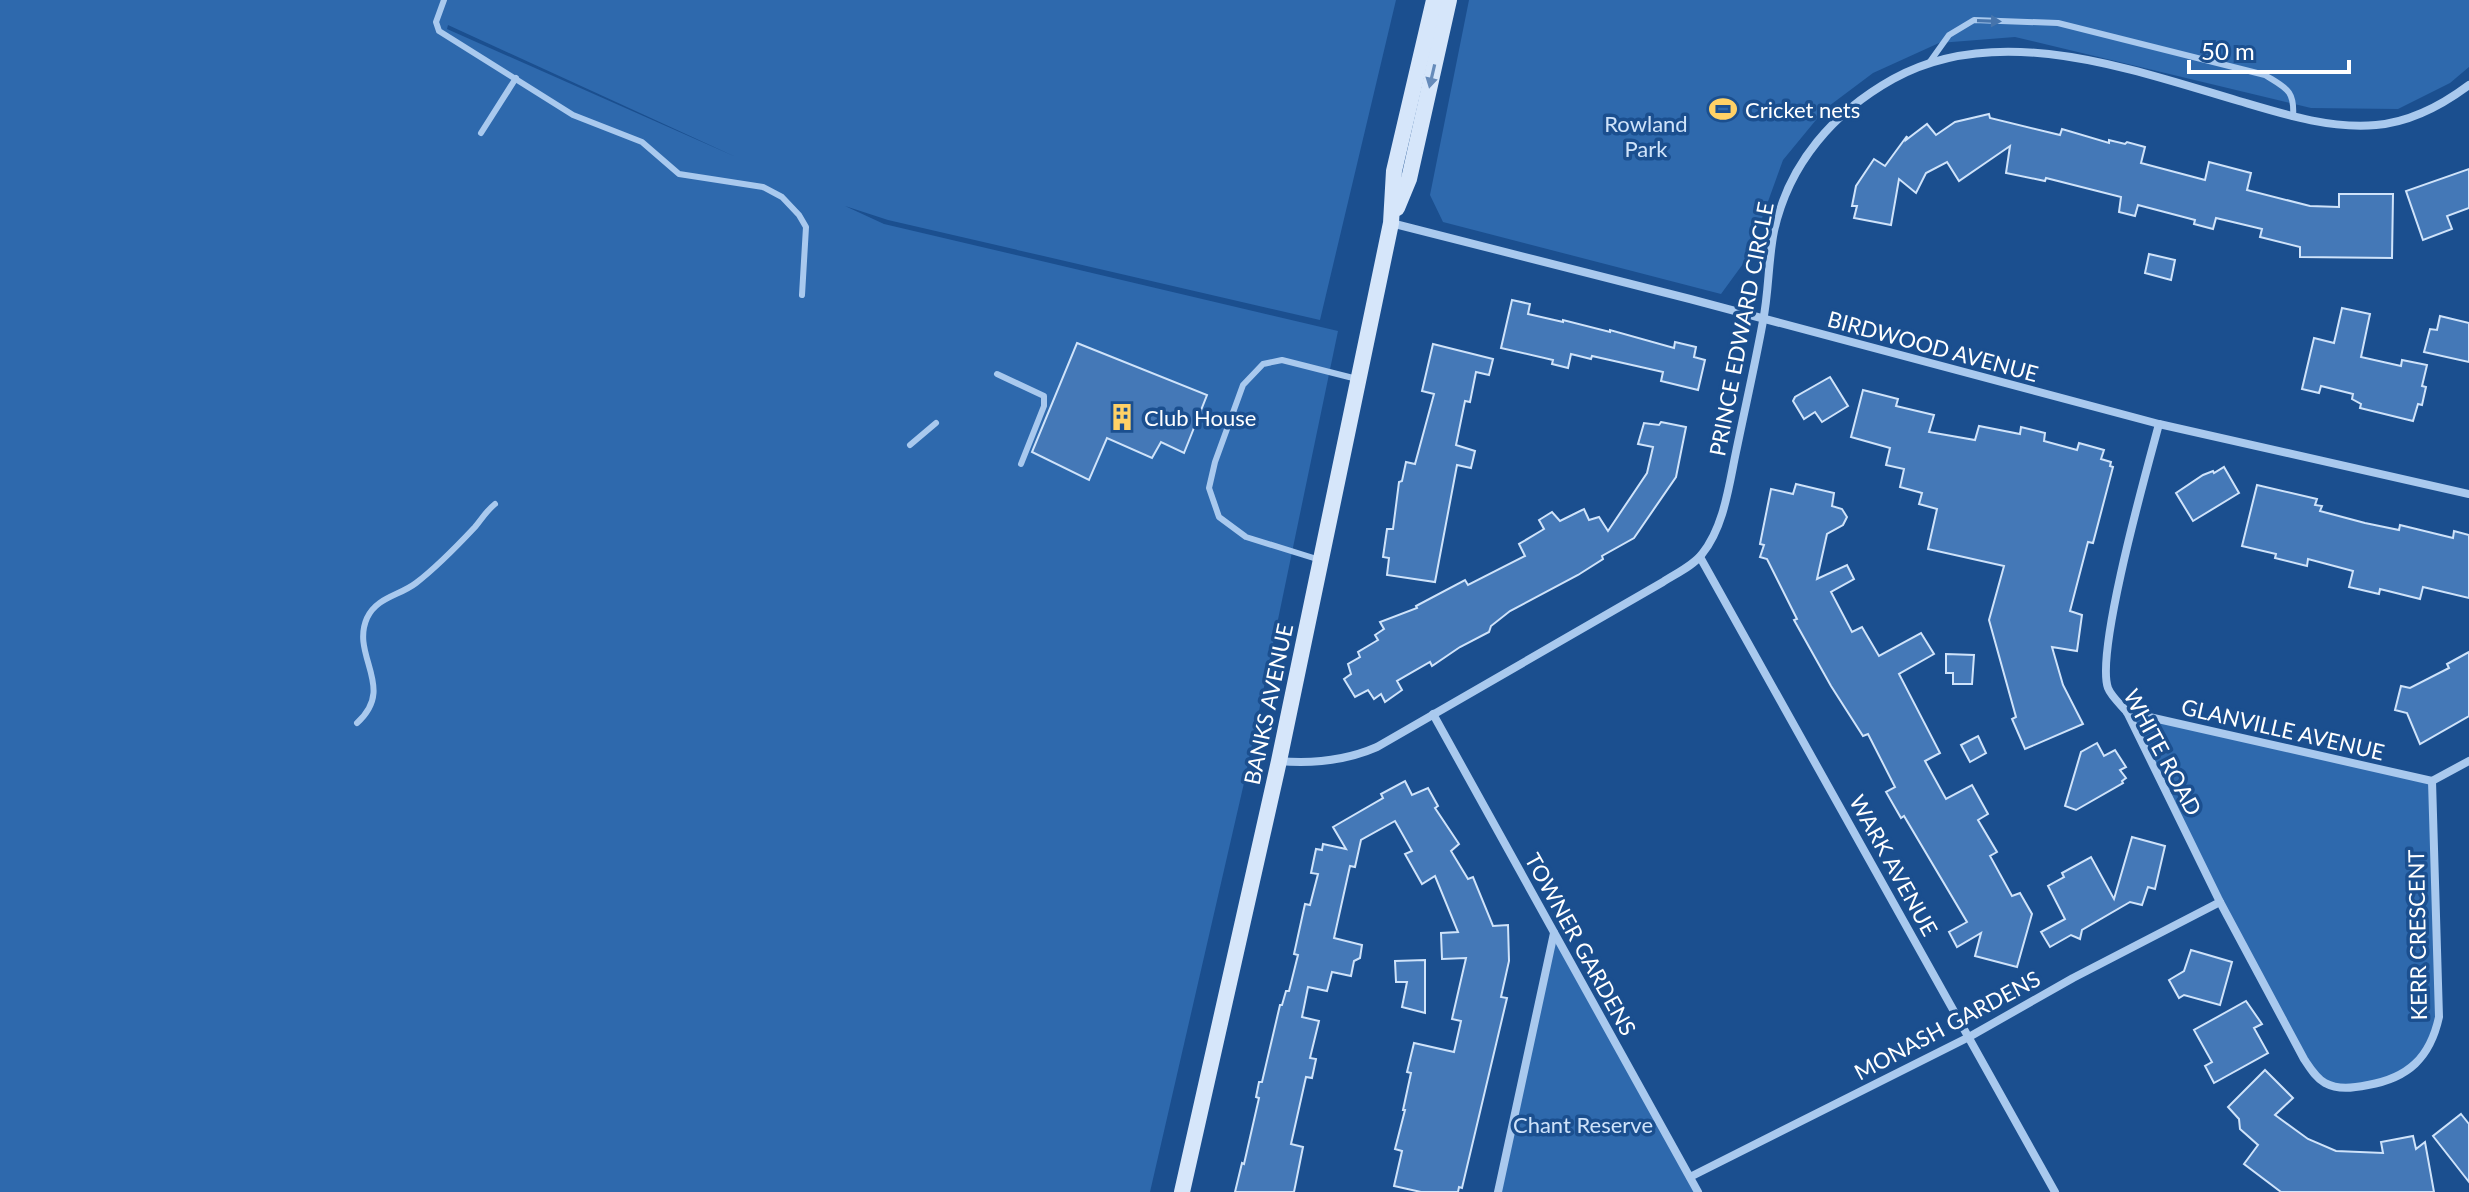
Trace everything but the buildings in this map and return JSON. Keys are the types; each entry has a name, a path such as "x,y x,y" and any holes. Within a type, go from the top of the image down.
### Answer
{"street":[{"name":"BANKS AVENUE","path":"1182,1192 1279,761 1391,223 1394,171 1434,0"},
{"name":"BANKS AVENUE","path":"1391,223 1409,179 1449,0"},
{"name":"PRINCE EDWARD CIRCLE","path":"1279,761 1335,761 1377,747 1663,582 1700,557 1718,527 1730,483 1763,320 1774,230 1794,175 1807,152 1837,118 1895,78 1929,63 1962,55 2030,51 2127,70 2293,117 2344,125 2376,125 2426,112 2469,85"},
{"name":"BIRDWOOD AVENUE","path":"1391,223 2159,424 2469,494"},
{"name":"WHITE ROAD","path":"2159,424 2126,554 2107,657 2108,687 2127,712 2220,902"},
{"name":"WARK AVENUE","path":"1700,557 2055,1192"},
{"name":"GLANVILLE AVENUE","path":"2127,712 2432,781"},
{"name":"TOWNER GARDENS","path":"1433,714 1698,1192"},
{"path":"2432,781 2469,761"},
{"name":"KERR CRESCENT","path":"2220,902 2304,1059 2317,1077 2326,1084 2341,1088 2397,1078 2416,1064 2426,1050 2436,1032 2439,1017 2432,781"},
{"name":"MONASH GARDENS","path":"1690,1177 1969,1037 2073,978 2220,902"},
{"path":"1498,1192 1554,933"}],"lane":[{"path":"444,0 436,22 439,31 573,115 642,142 679,174 763,187 782,197 806,227 802,295"},
{"path":"1929,63 1949,35 1974,20 2058,23 2265,75 2288,89 2294,102 2293,117"},
{"path":"481,133 516,78"},
{"path":"1320,560 1246,537 1219,517 1209,488 1215,462 1243,385 1263,364 1282,360 1359,379"},
{"path":"997,374 1044,396 1044,406 1021,464"},
{"path":"910,445 936,423"},
{"path":"357,723 369,710 374,693 363,635 372,609 422,579 495,504"}],"green space":[{"path":"0,0 1396,0 1320,320 888,220 845,206 884,224 1338,331 1244,783 1150,1192 0,1192","holes":["448,25 736,157 447,29"]},
{"name":"Rowland Park","path":"1469,0 2469,0 2469,67 2450,83 2398,109 2311,108 2015,37 1939,43 1873,73 1825,109 1783,160 1748,257 1721,294 1443,222 1430,195"},
{"path":"2127,712 2432,781 2439,1017 2426,1050 2397,1078 2354,1088 2326,1084 2304,1059"},
{"name":"Chant Reserve","path":"1554,933 1698,1192 1498,1192"}],"place":[{"name":"Cricket nets","path":"1723,109"},
{"name":"Club House","path":"1122,417"}]}
